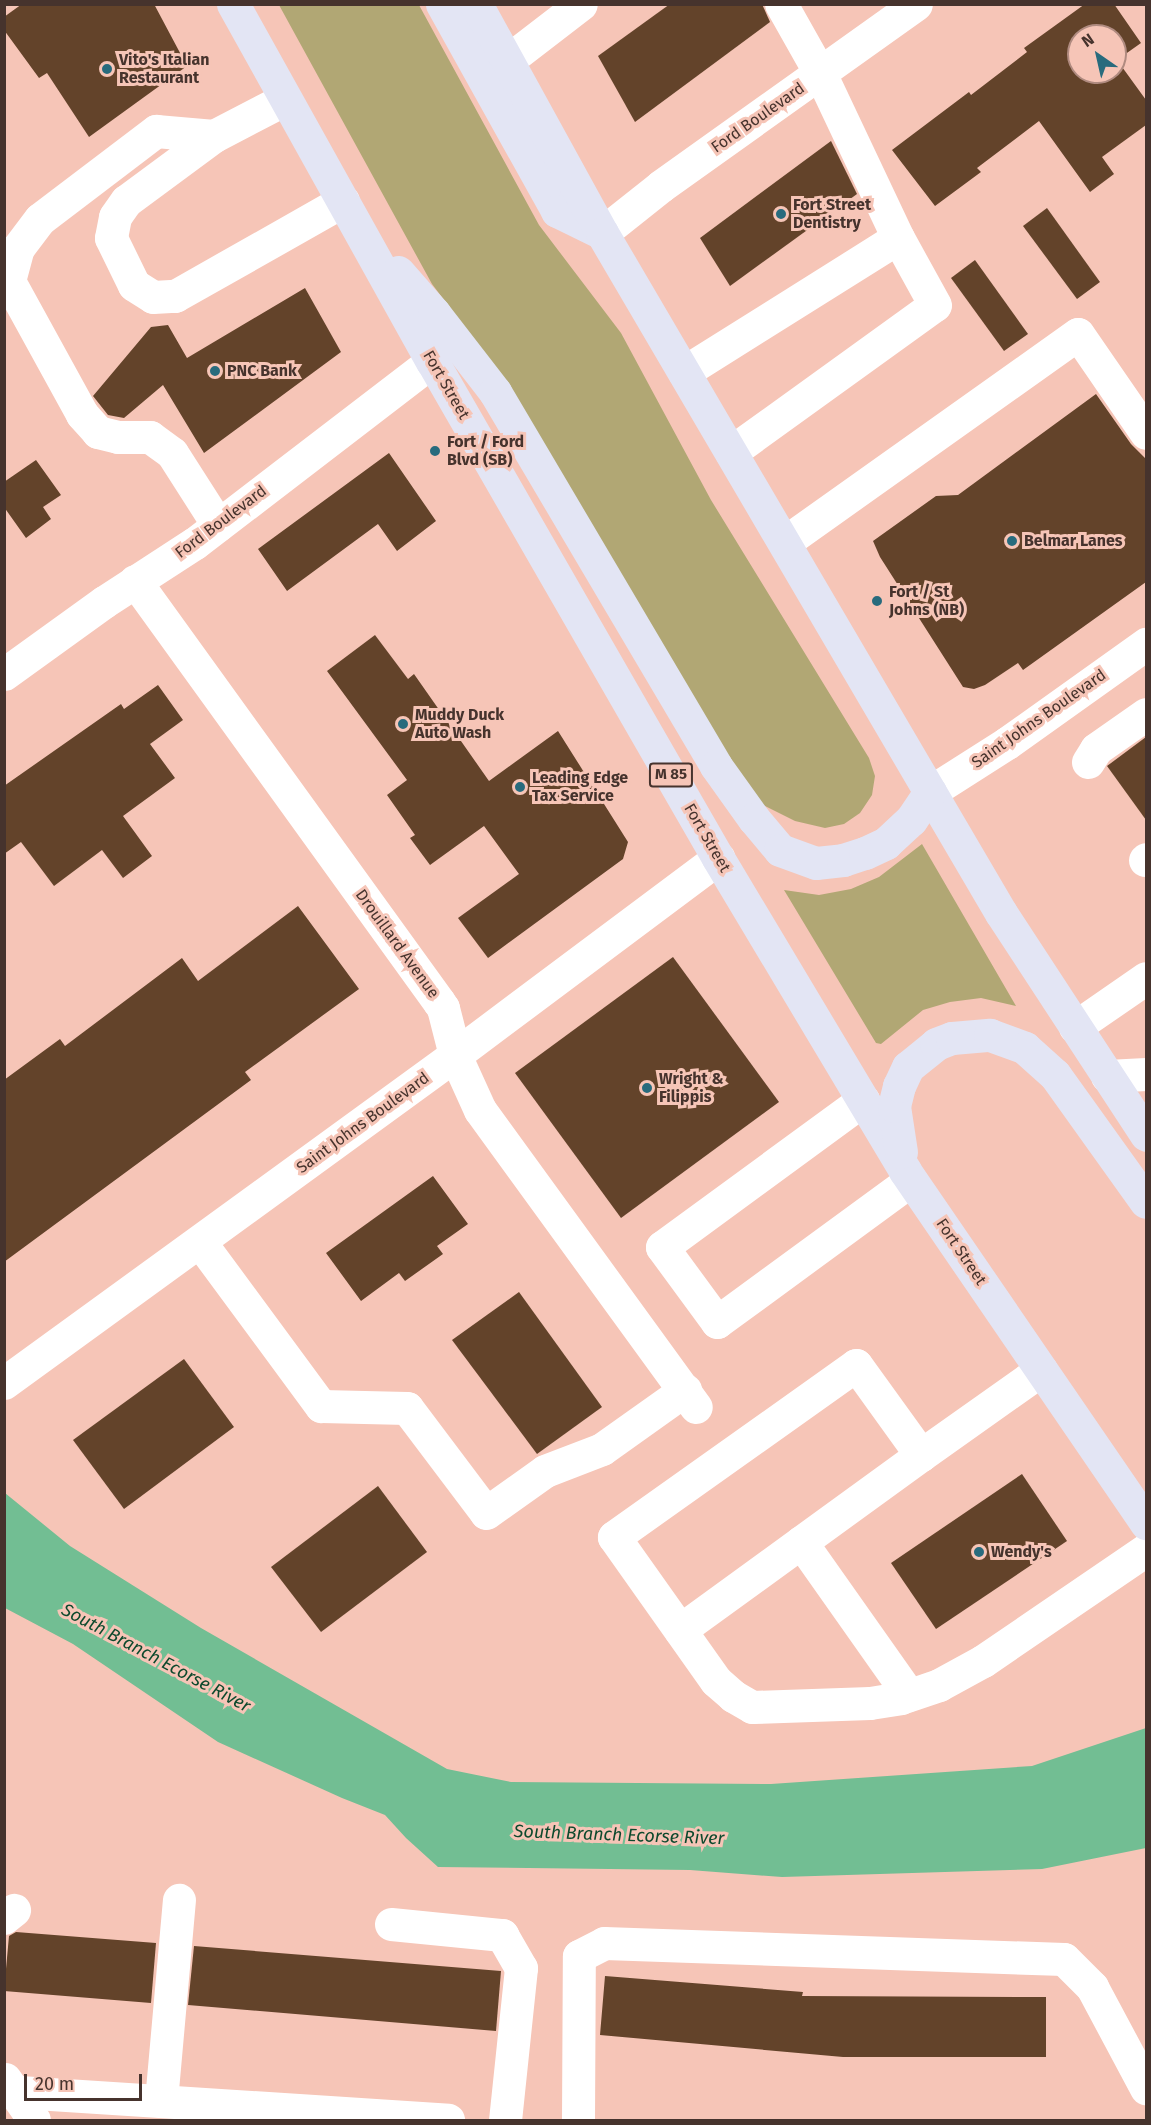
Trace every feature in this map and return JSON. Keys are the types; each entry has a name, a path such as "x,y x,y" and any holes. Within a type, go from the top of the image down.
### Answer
{"main road":[{"name":"Fort Street","path":"233,4 432,361 718,858 908,1175 1146,1523"},
{"path":"442,4 557,212 602,233"},
{"path":"476,4 602,233 1001,913 1146,1135"},
{"path":"350,214 434,313 495,392 716,766 754,819 780,850 816,863 843,860 865,853 886,843 911,820 930,792"},
{"path":"908,1175 894,1106 899,1086 908,1067 927,1050 951,1038 990,1035 1024,1047 1055,1075 1146,1202"}],"street":[{"path":"507,61 581,4"},
{"path":"731,452 935,305 898,238 821,75 781,4"},
{"name":"Ford Boulevard","path":"602,233 661,186 821,75 916,4"},
{"path":"285,99 214,136 126,201 115,217 111,238 134,285 153,297 175,296 350,214"},
{"path":"214,136 156,131 40,219 18,248 9,281 82,414 98,432 118,437 150,437 172,453 218,525"},
{"path":"684,372 898,238"},
{"path":"785,542 1078,334 1146,433"},
{"name":"Ford Boulevard","path":"4,674 218,525 432,361"},
{"name":"Drouillard Avenue","path":"135,581 439,1002 443,1008 455,1055 480,1110 691,1399 602,1449 545,1471 486,1513 407,1408 321,1406 200,1242"},
{"name":"Saint Johns Boulevard","path":"930,792 1007,743 1146,644"},
{"path":"1088,762 1096,749 1146,714"},
{"name":"Saint Johns Boulevard","path":"4,1383 455,1055 718,858"},
{"path":"1075,1027 1146,978"},
{"path":"1107,1076 1146,1074"},
{"path":"863,1100 662,1247 717,1322 908,1175"},
{"path":"921,1455 856,1365 614,1537 716,1681 732,1696 752,1707 870,1703 909,1695 939,1685 983,1661 1146,1550"},
{"path":"680,1630 1041,1370"},
{"path":"801,1542 909,1695"},
{"path":"161,2101 179,1900"},
{"path":"391,1924 502,1935 521,1968 504,2121"},
{"path":"578,2121 579,1956 604,1943 1064,1959 1092,1987 1146,2088"},
{"path":"7,2087 161,2101 448,2121"},
{"path":"7,2087 34,2121"}],"shaded area":[{"path":"279,5 419,5 539,225 621,333 711,500 869,758 875,776 872,795 860,813 844,824 825,828 795,821 759,803 744,790 510,388 432,284"},
{"path":"922,844 1016,1006 981,998 950,1002 923,1010 881,1044 876,1043 784,890 819,895 851,889 879,877"}],"water":[{"name":"South Branch Ecorse River","path":"5,1493 70,1546 201,1628 447,1769 511,1782 771,1784 1032,1766 1146,1728 1146,1848 1042,1869 782,1877 690,1870 438,1867 385,1815 218,1742 73,1644 5,1608"}],"building":[{"name":"Vito's Italian Restaurant","path":"22,4 154,4 187,66 89,137 47,73 39,78 4,30 4,17"},
{"path":"670,4 762,4 770,22 635,122 598,56"},
{"path":"1085,4 1114,4 1141,43 1127,53 1127,24 1067,24 1067,84 1127,84 1127,74 1146,100 1146,125 1102,157 1114,174 1090,192 1039,121 977,168 981,172 935,206 892,150 969,92 971,95 1027,52 1024,48"},
{"name":"Fort Street Dentistry","path":"831,141 857,194 730,286 700,238"},
{"path":"1047,208 1100,282 1077,299 1023,226"},
{"path":"975,260 1028,334 1004,351 951,278"},
{"name":"PNC Bank","path":"305,288 341,352 204,453 163,385 124,418 108,415 93,396 151,327 168,325 187,358"},
{"name":"Belmar Lanes","path":"1096,394 1131,444 1146,459 1146,582 1023,670 1018,663 985,685 974,689 963,687 880,557 873,541 936,496 958,495"},
{"path":"389,453 436,521 397,551 378,524 287,591 258,549"},
{"path":"36,460 61,495 43,507 51,519 26,538 4,507 4,482"},
{"path":"375,635 408,679 414,674 489,781 558,731 628,842 623,859 488,958 458,918 519,874 484,826 430,865 410,838 415,835 387,795 407,780 327,671"},
{"path":"158,685 183,720 150,744 175,778 123,816 152,856 123,878 102,850 54,886 21,842 4,854 4,786 121,704 124,709"},
{"path":"1146,737 1146,820 1107,766"},
{"path":"298,906 359,989 245,1072 251,1080 4,1262 4,1080 60,1039 65,1046 182,958 198,981"},
{"name":"Wright & Filippis","path":"673,957 779,1102 621,1218 515,1073"},
{"path":"433,1176 468,1224 437,1246 443,1254 405,1281 399,1273 361,1301 326,1253"},
{"path":"519,1292 602,1407 537,1454 452,1340"},
{"path":"184,1359 234,1427 124,1509 73,1440"},
{"name":"Wendy's","path":"1022,1474 1067,1541 936,1629 891,1563"},
{"path":"378,1486 427,1552 321,1632 271,1567"},
{"path":"16,1932 156,1943 151,2003 4,1991 9,1936"},
{"path":"194,1946 501,1971 496,2031 188,2005"},
{"path":"605,1976 803,1992 802,1996 1046,1997 1046,2057 843,2057 600,2035"}],"place":[{"name":"Vito's Italian Restaurant","path":"107,69"},
{"name":"Fort Street Dentistry","path":"781,214"},
{"name":"PNC Bank","path":"215,371"},
{"name":"Fort / Ford Blvd (SB)","path":"435,451"},
{"name":"Belmar Lanes","path":"1012,541"},
{"name":"Fort / St Johns (NB)","path":"877,601"},
{"name":"Muddy Duck Auto Wash","path":"403,724"},
{"name":"Leading Edge Tax Service","path":"520,787"},
{"name":"Wright & Filippis","path":"647,1088"},
{"name":"Wendy's","path":"979,1552"}]}
